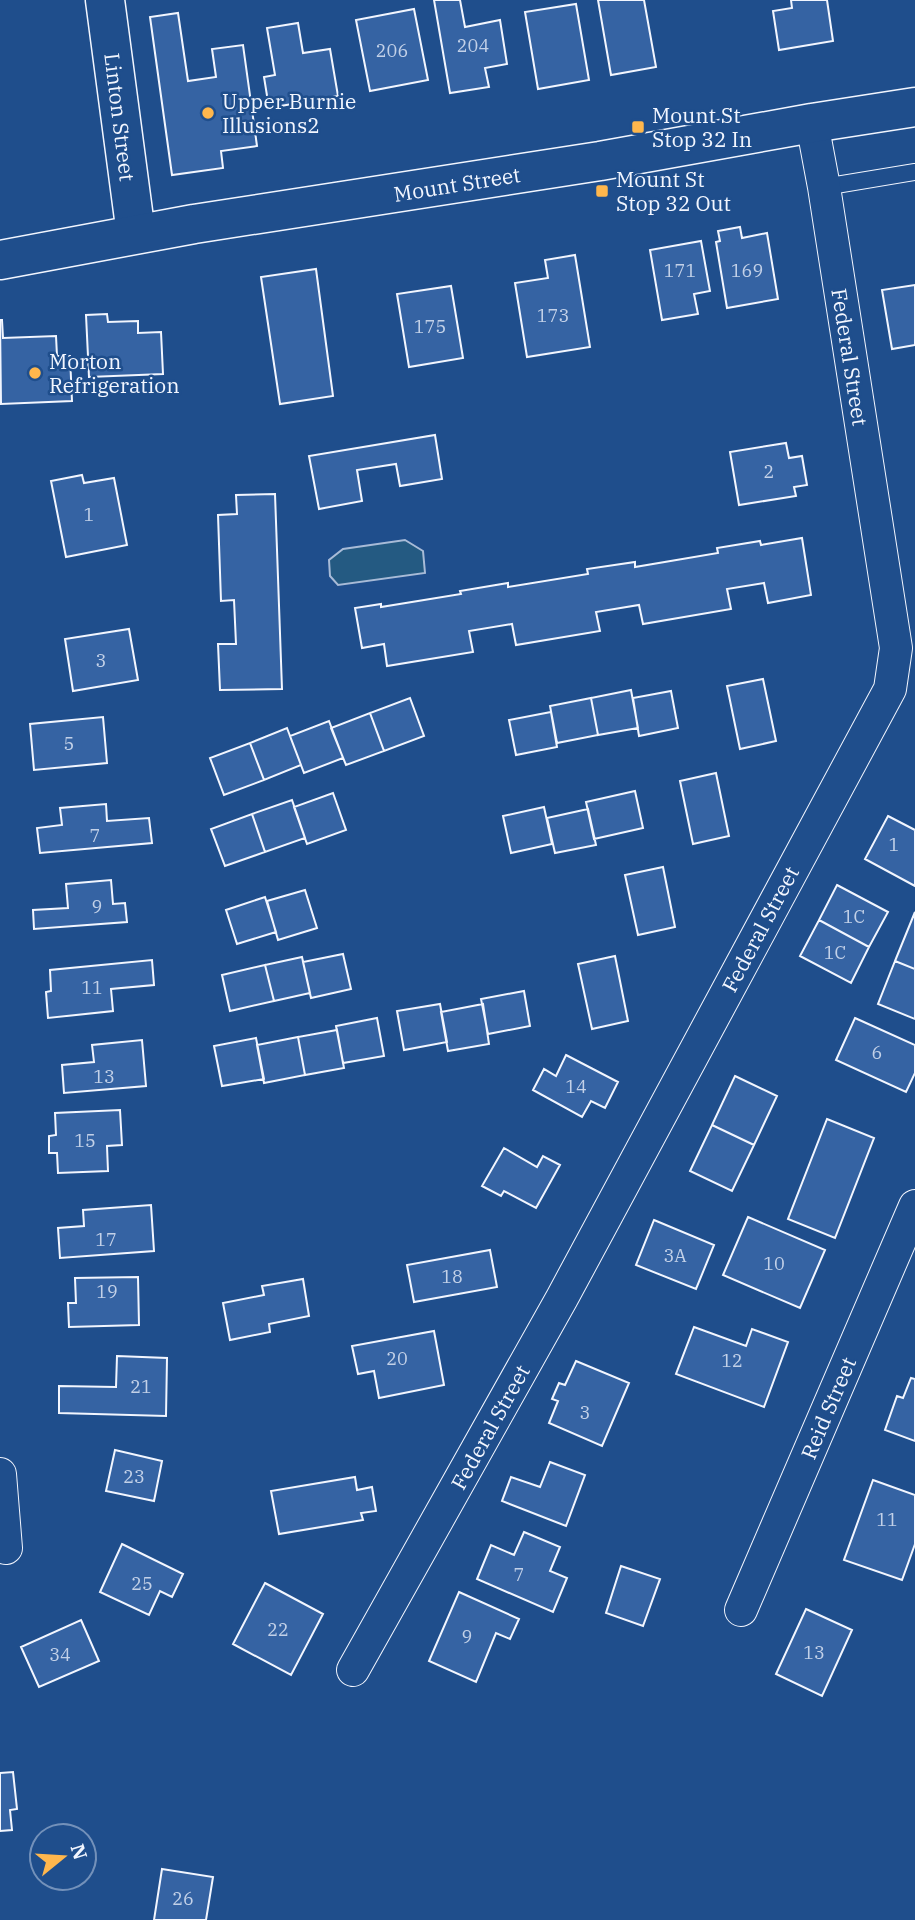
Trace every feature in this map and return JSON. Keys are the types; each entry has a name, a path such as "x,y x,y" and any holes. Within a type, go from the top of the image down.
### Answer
{"main road":[{"name":"Linton Street","path":"105,0 136,234"},
{"name":"Mount Street","path":"0,260 194,223 600,161 915,107"}],"street":[{"name":"Federal Street","path":"353,1670 562,1298 890,690 906,646 811,123"},
{"name":"Reid Street","path":"741,1610 915,1206"},
{"path":"0,1474 6,1548"}],"lane":[{"path":"824,187 915,172"}],"shaded area":[{"path":"405,540 423,551 425,573 338,585 330,576 329,560 343,549"}],"building":[{"path":"434,0 460,0 465,27 500,20 507,64 485,68 489,87 450,93"},
{"path":"598,0 644,0 656,67 611,75"},
{"path":"791,0 827,0 833,41 779,50 773,11 792,8"},
{"path":"576,4 589,80 538,89 525,12"},
{"path":"414,9 428,80 370,91 356,20"},
{"name":"Upper Burnie Illusions2","path":"178,13 188,81 216,77 212,49 243,45 257,146 221,151 223,168 172,175 150,17"},
{"path":"298,23 303,53 330,49 338,96 269,108 264,77 275,75 267,28"},
{"path":"740,227 742,238 767,233 778,299 727,308 716,242 720,241 718,231"},
{"path":"701,241 710,291 694,294 698,314 662,320 650,250"},
{"path":"575,255 590,347 527,357 515,283 548,278 545,260"},
{"path":"316,269 333,396 280,404 261,277"},
{"path":"915,285 915,345 892,349 882,290"},
{"path":"451,286 463,358 409,367 397,294"},
{"path":"107,314 108,322 138,321 138,333 161,332 163,374 89,377 86,315"},
{"name":"Morton Refrigeration","path":"0,320 3,338 56,336 57,356 70,356 72,401 1,404"},
{"path":"435,435 442,479 400,486 396,464 357,470 362,501 319,509 309,456"},
{"path":"786,443 789,458 802,456 807,485 794,487 796,496 739,505 730,452"},
{"path":"82,475 84,483 114,478 127,545 66,557 51,481"},
{"path":"275,494 282,689 220,690 218,644 236,644 234,600 221,601 218,515 237,514 236,495"},
{"path":"802,538 811,595 768,603 764,583 727,589 731,609 643,624 639,605 596,612 600,631 516,645 512,624 469,631 473,652 387,666 384,644 362,648 355,608 381,604 381,607 508,583 508,587 588,574 587,569 635,562 635,567 718,553 717,548 760,541 761,545"},
{"path":"129,629 138,680 73,691 65,639"},
{"path":"763,679 776,741 740,749 727,686"},
{"path":"631,690 638,728 598,735 591,698"},
{"path":"671,691 678,728 639,736 633,698"},
{"path":"410,698 424,736 384,751 370,713"},
{"path":"591,698 598,735 557,743 550,706"},
{"path":"551,712 557,747 516,755 509,720"},
{"path":"370,713 384,751 346,765 331,728"},
{"path":"103,717 107,763 34,770 30,724"},
{"path":"329,721 343,758 304,773 290,736"},
{"path":"287,728 301,765 264,780 250,743"},
{"path":"250,743 264,780 224,795 210,758"},
{"path":"716,773 729,836 693,844 680,781"},
{"path":"635,791 643,828 594,839 586,802"},
{"path":"333,793 346,830 307,844 294,807"},
{"path":"292,800 305,838 265,852 252,814"},
{"path":"106,804 107,821 149,818 152,843 40,853 37,828 62,825 60,808"},
{"path":"544,807 552,844 511,853 503,816"},
{"path":"588,809 596,845 555,853 547,818"},
{"path":"252,814 265,852 225,866 211,829"},
{"path":"888,816 915,830 915,886 865,859"},
{"path":"663,867 675,927 638,935 625,875"},
{"path":"111,880 113,904 125,903 127,922 34,929 33,910 68,908 66,884"},
{"path":"837,885 888,912 869,947 819,920"},
{"path":"305,890 317,928 278,940 267,901"},
{"path":"265,897 276,932 237,944 226,910"},
{"path":"915,912 915,969 895,961"},
{"path":"819,920 869,947 851,983 800,956"},
{"path":"343,954 351,989 311,998 303,962"},
{"path":"615,956 628,1021 592,1029 578,964"},
{"path":"302,957 310,993 274,1001 265,965"},
{"path":"152,960 154,985 111,989 113,1011 48,1018 46,992 51,991 50,970"},
{"path":"895,961 915,969 915,1019 878,1004"},
{"path":"265,965 274,1001 230,1011 222,975"},
{"path":"524,991 530,1026 488,1034 481,999"},
{"path":"440,1004 447,1042 404,1050 397,1011"},
{"path":"483,1004 489,1044 448,1051 441,1012"},
{"path":"377,1018 384,1056 343,1063 336,1026"},
{"path":"855,1018 915,1045 915,1073 906,1092 836,1060"},
{"path":"337,1030 344,1068 305,1075 298,1037"},
{"path":"298,1037 305,1075 264,1083 257,1045"},
{"path":"256,1038 264,1079 222,1086 214,1046"},
{"path":"142,1040 146,1086 64,1093 62,1065 94,1062 92,1045"},
{"path":"566,1055 618,1082 605,1108 591,1101 582,1117 533,1090 544,1069 556,1076"},
{"path":"735,1076 777,1096 754,1145 712,1125"},
{"path":"120,1110 122,1145 107,1146 108,1171 58,1173 57,1153 49,1153 49,1136 56,1135 55,1113"},
{"path":"827,1119 874,1138 835,1238 788,1219"},
{"path":"712,1125 754,1145 732,1191 690,1171"},
{"path":"504,1148 537,1167 543,1156 560,1165 536,1208 504,1191 501,1196 482,1186"},
{"path":"151,1205 154,1251 60,1258 58,1228 84,1226 83,1210"},
{"path":"748,1217 825,1250 800,1308 723,1275"},
{"path":"654,1220 714,1245 696,1289 636,1265"},
{"path":"490,1250 497,1287 414,1302 407,1265"},
{"path":"138,1277 139,1325 69,1327 68,1303 76,1303 75,1278"},
{"path":"303,1279 309,1316 269,1324 270,1332 230,1340 223,1303 264,1295 262,1286"},
{"path":"694,1327 746,1346 752,1329 788,1342 764,1407 676,1374"},
{"path":"434,1331 444,1385 379,1398 374,1371 358,1374 352,1346"},
{"path":"117,1356 167,1358 166,1416 59,1413 59,1386 116,1387"},
{"path":"576,1361 629,1383 602,1446 549,1423 558,1401 552,1399 559,1383 565,1385"},
{"path":"911,1378 915,1379 915,1441 885,1430 897,1396 903,1398"},
{"path":"115,1450 162,1461 154,1501 106,1491"},
{"path":"550,1462 585,1475 566,1526 502,1501 511,1477 540,1487"},
{"path":"355,1477 357,1490 372,1487 376,1511 361,1513 363,1520 279,1534 271,1491"},
{"path":"873,1480 915,1495 915,1544 902,1580 844,1560"},
{"path":"524,1532 560,1547 550,1571 567,1578 553,1612 477,1579 491,1545 514,1555"},
{"path":"122,1544 183,1574 172,1597 160,1591 149,1615 100,1592"},
{"path":"621,1566 660,1579 643,1626 606,1613"},
{"path":"265,1583 323,1614 291,1675 233,1644"},
{"path":"459,1592 519,1619 510,1639 496,1633 476,1682 429,1661"},
{"path":"806,1609 852,1630 822,1696 776,1674"},
{"path":"81,1620 99,1661 39,1687 21,1647"},
{"path":"13,1772 17,1809 10,1810 12,1830 0,1831 0,1773"},
{"path":"162,1869 213,1877 206,1920 154,1920"}],"place":[{"name":"Upper Burnie Illusions2","path":"208,113"},
{"name":"Mount St Stop 32 In","path":"638,127"},
{"name":"Mount St Stop 32 Out","path":"602,191"},
{"name":"Morton Refrigeration","path":"35,373"}]}
